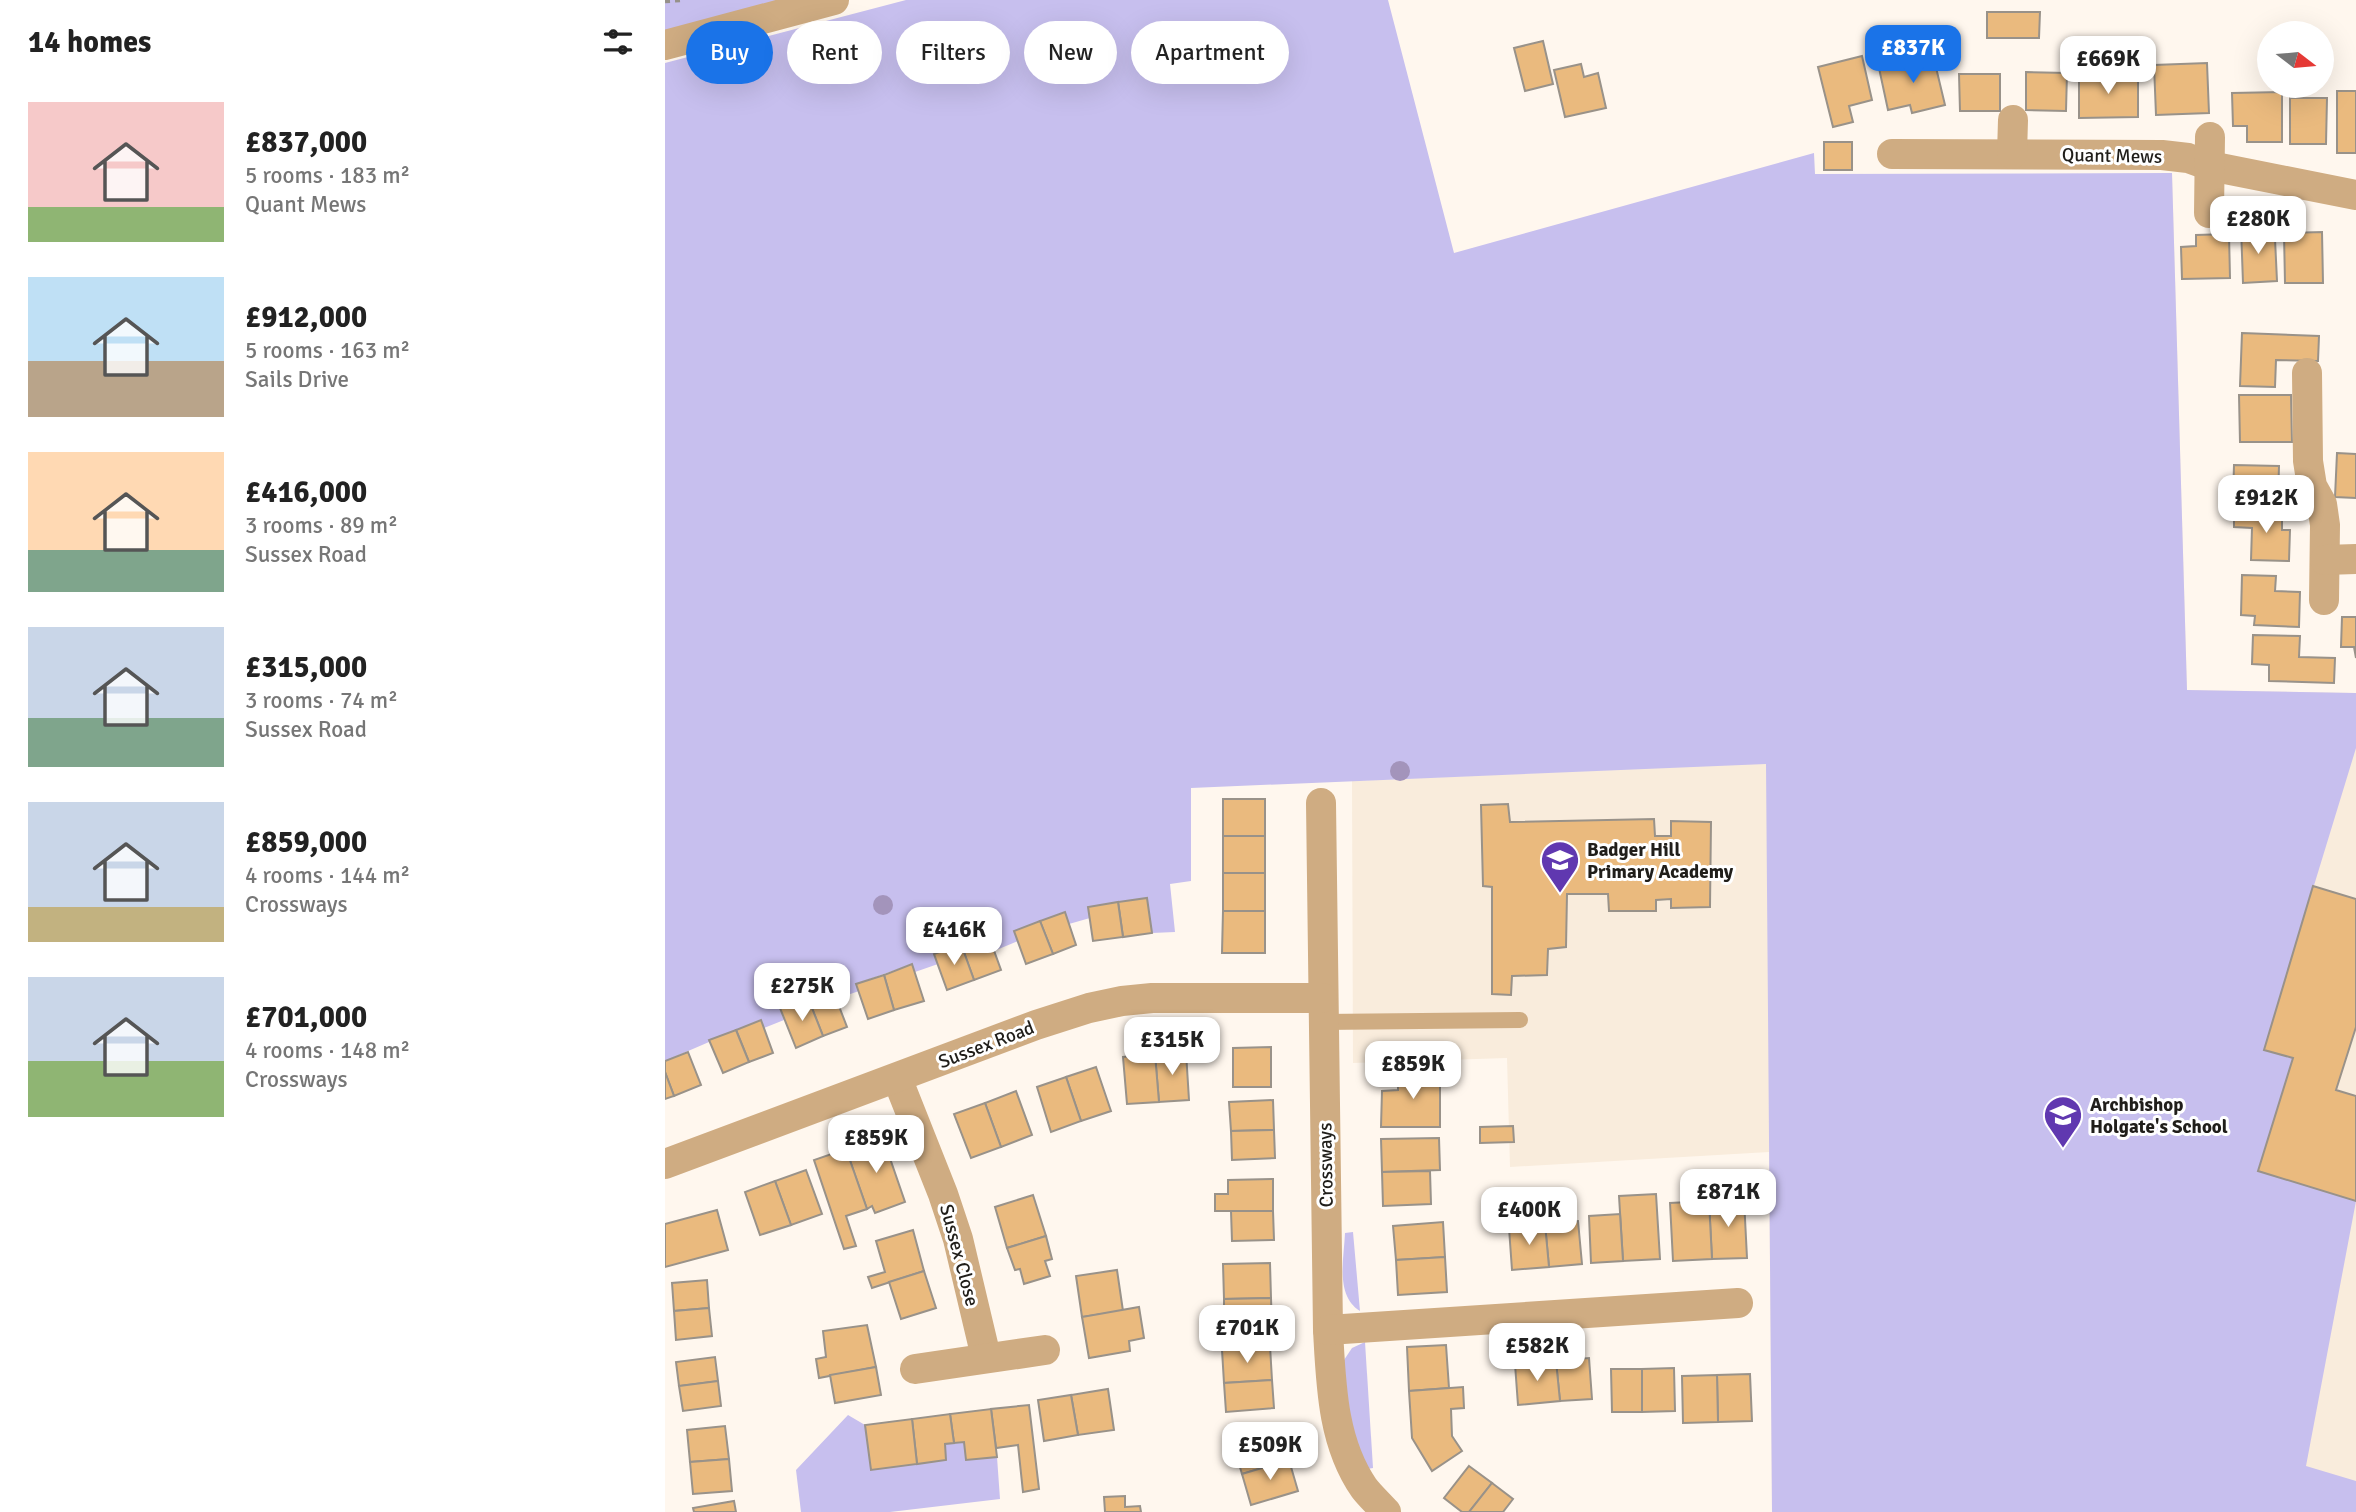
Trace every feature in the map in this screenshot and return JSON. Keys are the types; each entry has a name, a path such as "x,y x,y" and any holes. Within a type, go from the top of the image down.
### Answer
{"street":[{"path":"665,45 834,0"},
{"path":"2012,154 2013,120"},
{"path":"2210,152 2210,213"},
{"name":"Quant Mews","path":"1892,154 2162,155 2188,158 2210,152 2356,195"},
{"path":"2307,373 2308,461 2312,486 2322,504 2324,600"},
{"path":"2325,560 2356,559"},
{"name":"Crossways","path":"1321,803 1322,1010 1328,1330 1332,1399 1346,1451 1364,1487 1386,1512"},
{"name":"Sussex Road","path":"665,1164 1089,1008 1152,998 1322,1010"},
{"name":"Sussex Close","path":"897,1078 958,1239 986,1357"},
{"path":"1328,1330 1738,1303"},
{"path":"915,1369 1045,1350"}],"lane":[{"path":"1322,1010 1520,1020"}],"path":[{"path":"665,1 680,0"}],"shaded area":[{"path":"665,0 827,0 750,21 686,21 686,38 665,44"},
{"path":"906,0 1388,0 1454,253 1814,153 1815,174 2172,173 2187,690 2356,693 2356,748 2264,1049 2293,1058 2258,1170 2356,1201 2306,1466 2356,1481 2356,1512 1772,1512 1766,764 1191,788 1191,881 1170,884 1175,932 1152,933 1147,899 1088,907 1090,918 1069,924 1064,912 1014,931 1018,941 994,951 987,934 934,954 938,964 915,972 912,964 856,984 859,991 836,999 832,989 780,1008 784,1020 764,1028 760,1020 665,1061 665,63 686,58 686,84 773,84 773,35 787,31 787,84 882,84 882,21 826,21"},
{"name":"Archbishop Holgate's School","path":"2172,173 2187,690 2356,693 2356,1512 1772,1512 1769,1152 1510,1167 1507,1058 1353,1063 1352,781 1766,763"},
{"path":"1353,1232 1360,1311 1347,1296 1343,1276 1345,1233"},
{"path":"1365,1342 1373,1468 1367,1469 1346,1414 1344,1360 1352,1348"},
{"path":"848,1415 865,1425 871,1470 946,1460 945,1444 964,1442 966,1460 997,1457 1000,1499 890,1512 801,1512 796,1470"}],"building":[{"path":"1987,12 2040,12 2039,38 1987,38"},
{"path":"1543,41 1553,84 1525,91 1514,48"},
{"path":"1933,55 1945,105 1912,113 1910,105 1888,110 1879,68"},
{"path":"1862,56 1872,100 1849,106 1853,122 1833,127 1818,67"},
{"path":"2207,63 2209,113 2156,115 2154,65"},
{"path":"1581,64 1584,77 1598,73 1606,108 1565,117 1554,70"},
{"path":"2026,72 2067,73 2066,111 2026,110"},
{"path":"1959,74 2000,74 2000,111 1960,111"},
{"path":"2079,75 2138,75 2138,117 2079,118"},
{"path":"2337,91 2356,91 2356,153 2337,153"},
{"path":"2257,92 2257,98 2282,98 2282,142 2247,142 2247,126 2233,126 2232,93"},
{"path":"2290,98 2327,98 2326,144 2290,144"},
{"path":"1824,142 1852,142 1852,170 1824,170"},
{"path":"2263,226 2264,240 2275,239 2277,281 2243,283 2241,227"},
{"path":"2322,232 2323,283 2285,283 2284,233"},
{"path":"2229,234 2230,278 2182,279 2181,247 2196,246 2196,235"},
{"path":"2242,333 2319,336 2318,361 2276,360 2275,387 2240,386"},
{"path":"2239,395 2291,395 2292,442 2240,442"},
{"path":"2337,453 2356,454 2356,498 2335,497"},
{"path":"2234,465 2279,466 2278,501 2233,500"},
{"path":"2234,511 2282,512 2282,530 2290,530 2289,561 2251,560 2252,528 2234,527"},
{"path":"2242,575 2276,576 2275,591 2300,592 2299,627 2254,625 2255,616 2241,615"},
{"path":"2342,617 2356,617 2356,658 2354,647 2341,647"},
{"path":"2253,635 2300,636 2299,657 2335,658 2334,683 2269,681 2269,665 2252,664"},
{"path":"1223,799 1265,799 1265,836 1223,836"},
{"path":"1508,804 1510,822 1654,819 1655,836 1671,836 1671,821 1711,822 1710,907 1671,908 1671,899 1656,900 1656,911 1609,911 1608,894 1567,894 1566,947 1548,949 1547,975 1512,976 1511,995 1492,994 1492,887 1483,886 1481,805"},
{"path":"1223,836 1265,836 1265,873 1223,873"},
{"path":"1223,873 1265,873 1265,911 1223,911"},
{"path":"2313,886 2356,899 2356,1027 2336,1090 2356,1096 2356,1201 2258,1171 2293,1058 2264,1050"},
{"path":"1147,898 1152,933 1123,937 1118,902"},
{"path":"1118,902 1123,937 1093,941 1088,907"},
{"path":"1223,911 1265,911 1265,953 1222,953"},
{"path":"1065,912 1076,945 1053,954 1040,921"},
{"path":"1040,921 1053,954 1026,964 1014,931"},
{"path":"988,934 1001,970 974,980 961,944"},
{"path":"961,944 974,980 947,990 934,954"},
{"path":"912,964 924,1001 894,1010 884,975"},
{"path":"884,975 894,1010 868,1019 856,984"},
{"path":"832,988 847,1027 823,1036 808,998"},
{"path":"808,998 823,1036 796,1048 780,1008"},
{"path":"761,1020 773,1053 749,1062 736,1030"},
{"path":"736,1030 749,1062 723,1073 709,1040"},
{"path":"1271,1047 1271,1087 1233,1087 1233,1048"},
{"path":"688,1052 701,1085 674,1096 665,1072 665,1061"},
{"path":"1186,1052 1189,1100 1159,1102 1155,1054"},
{"path":"1155,1054 1159,1102 1127,1104 1123,1057"},
{"path":"1096,1067 1111,1111 1081,1121 1066,1077"},
{"path":"1398,1070 1440,1070 1440,1127 1381,1127 1382,1091 1398,1090"},
{"path":"665,1072 674,1096 665,1099"},
{"path":"1066,1077 1081,1121 1051,1132 1037,1087"},
{"path":"1016,1091 1032,1135 1001,1147 985,1103"},
{"path":"1273,1100 1274,1130 1231,1131 1229,1102"},
{"path":"985,1103 1001,1147 971,1158 954,1114"},
{"path":"1513,1126 1514,1142 1480,1143 1480,1127"},
{"path":"1274,1130 1275,1158 1232,1160 1231,1131"},
{"path":"883,1138 905,1202 875,1213 872,1206 867,1209 846,1149"},
{"path":"1439,1138 1440,1170 1382,1172 1381,1139"},
{"path":"846,1149 867,1209 846,1216 856,1246 844,1249 814,1160"},
{"path":"806,1170 822,1214 791,1225 775,1181"},
{"path":"1430,1171 1431,1204 1383,1206 1382,1172"},
{"path":"1273,1179 1273,1211 1215,1211 1215,1194 1228,1194 1228,1180"},
{"path":"775,1181 791,1225 760,1235 745,1192"},
{"path":"1656,1194 1660,1259 1623,1261 1619,1196"},
{"path":"1033,1195 1046,1236 1007,1248 995,1207"},
{"path":"1744,1199 1747,1258 1712,1259 1709,1201"},
{"path":"1709,1201 1712,1259 1673,1261 1670,1203"},
{"path":"717,1210 728,1250 665,1267 665,1224"},
{"path":"1231,1211 1273,1211 1274,1240 1232,1241"},
{"path":"1620,1214 1623,1261 1591,1263 1589,1216"},
{"path":"1578,1221 1582,1264 1549,1267 1545,1224"},
{"path":"1443,1222 1445,1257 1396,1260 1393,1226"},
{"path":"1545,1224 1549,1267 1512,1270 1509,1228"},
{"path":"913,1230 924,1271 872,1288 868,1277 885,1272 876,1241"},
{"path":"1046,1236 1052,1259 1045,1261 1050,1276 1024,1284 1020,1269 1015,1270 1007,1248"},
{"path":"1445,1257 1447,1292 1398,1295 1396,1260"},
{"path":"1270,1263 1271,1298 1224,1299 1223,1264"},
{"path":"1117,1270 1123,1311 1082,1317 1076,1276"},
{"path":"924,1271 936,1308 901,1319 889,1282"},
{"path":"707,1280 709,1308 674,1311 672,1283"},
{"path":"1271,1298 1272,1328 1210,1330 1209,1308 1224,1308 1224,1299"},
{"path":"1139,1307 1144,1338 1129,1341 1130,1351 1089,1358 1082,1317"},
{"path":"709,1308 712,1336 676,1340 674,1311"},
{"path":"867,1325 876,1367 819,1378 816,1359 826,1357 823,1331"},
{"path":"1446,1345 1449,1388 1409,1391 1407,1347"},
{"path":"1270,1346 1272,1380 1224,1383 1222,1350"},
{"path":"715,1357 718,1381 679,1386 676,1362"},
{"path":"1589,1358 1592,1399 1560,1401 1556,1361"},
{"path":"1556,1361 1560,1401 1518,1405 1515,1364"},
{"path":"876,1367 881,1395 835,1403 830,1375"},
{"path":"1674,1368 1675,1411 1642,1412 1642,1369"},
{"path":"1611,1369 1642,1369 1642,1412 1612,1412"},
{"path":"1750,1374 1752,1421 1718,1422 1717,1375"},
{"path":"1717,1375 1718,1422 1683,1423 1682,1376"},
{"path":"1272,1380 1274,1408 1226,1412 1224,1383"},
{"path":"718,1381 721,1406 683,1411 679,1386"},
{"path":"1463,1387 1464,1408 1451,1409 1452,1436 1462,1451 1432,1471 1412,1438 1409,1391"},
{"path":"1108,1389 1114,1430 1078,1435 1071,1395"},
{"path":"1071,1395 1078,1435 1044,1441 1038,1400"},
{"path":"1029,1405 1039,1489 1023,1492 1018,1445 996,1448 991,1409"},
{"path":"991,1409 997,1457 966,1460 964,1442 954,1443 950,1414"},
{"path":"950,1414 954,1443 945,1444 946,1460 917,1464 912,1419"},
{"path":"912,1419 917,1464 871,1470 865,1425"},
{"path":"725,1426 729,1459 690,1462 687,1430"},
{"path":"1281,1430 1289,1460 1242,1474 1233,1444"},
{"path":"729,1459 732,1491 693,1494 690,1462"},
{"path":"1289,1460 1298,1491 1251,1505 1242,1474"},
{"path":"1469,1466 1492,1483 1469,1512 1462,1512 1444,1498"},
{"path":"1492,1483 1513,1499 1503,1512 1469,1512"},
{"path":"1125,1496 1125,1507 1140,1506 1141,1512 1105,1512 1104,1497"},
{"path":"734,1501 736,1512 694,1512 693,1508"}],"place":[{"name":"Badger Hill Primary Academy","path":"1560,894"},
{"name":"Archbishop Holgate's School","path":"2063,1149"}]}
